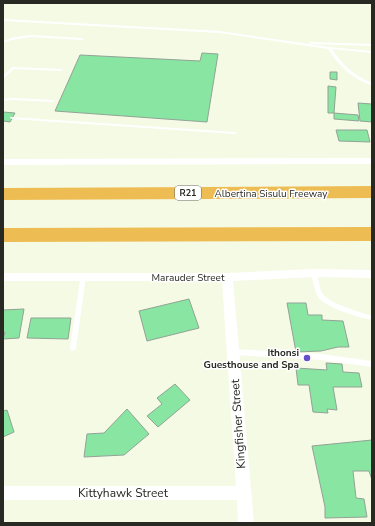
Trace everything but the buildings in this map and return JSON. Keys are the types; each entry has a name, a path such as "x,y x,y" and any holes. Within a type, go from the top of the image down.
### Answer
{"highway":[{"name":"Albertina Sisulu Freeway","path":"3,194 372,192"},
{"path":"3,235 372,234"}],"street":[{"path":"3,162 372,161"},
{"name":"Marauder Street","path":"3,277 228,277 314,274 372,274"},
{"name":"Kingfisher Street","path":"228,277 246,523"},
{"name":"Kittyhawk Street","path":"3,493 244,493"}],"lane":[{"path":"3,20 220,32 329,48 372,52"},
{"path":"3,42 11,39 30,37 82,39"},
{"path":"301,44 325,42 372,45"},
{"path":"329,48 336,59 350,73 372,84"},
{"path":"3,78 13,68 61,70"},
{"path":"3,100 53,101"},
{"path":"12,118 235,133"},
{"path":"314,274 318,291 323,298 372,318"},
{"path":"73,348 83,276"},
{"path":"233,352 314,356 372,364"}],"place":[{"name":"Ithonsi Guesthouse and Spa","path":"307,358"}]}
